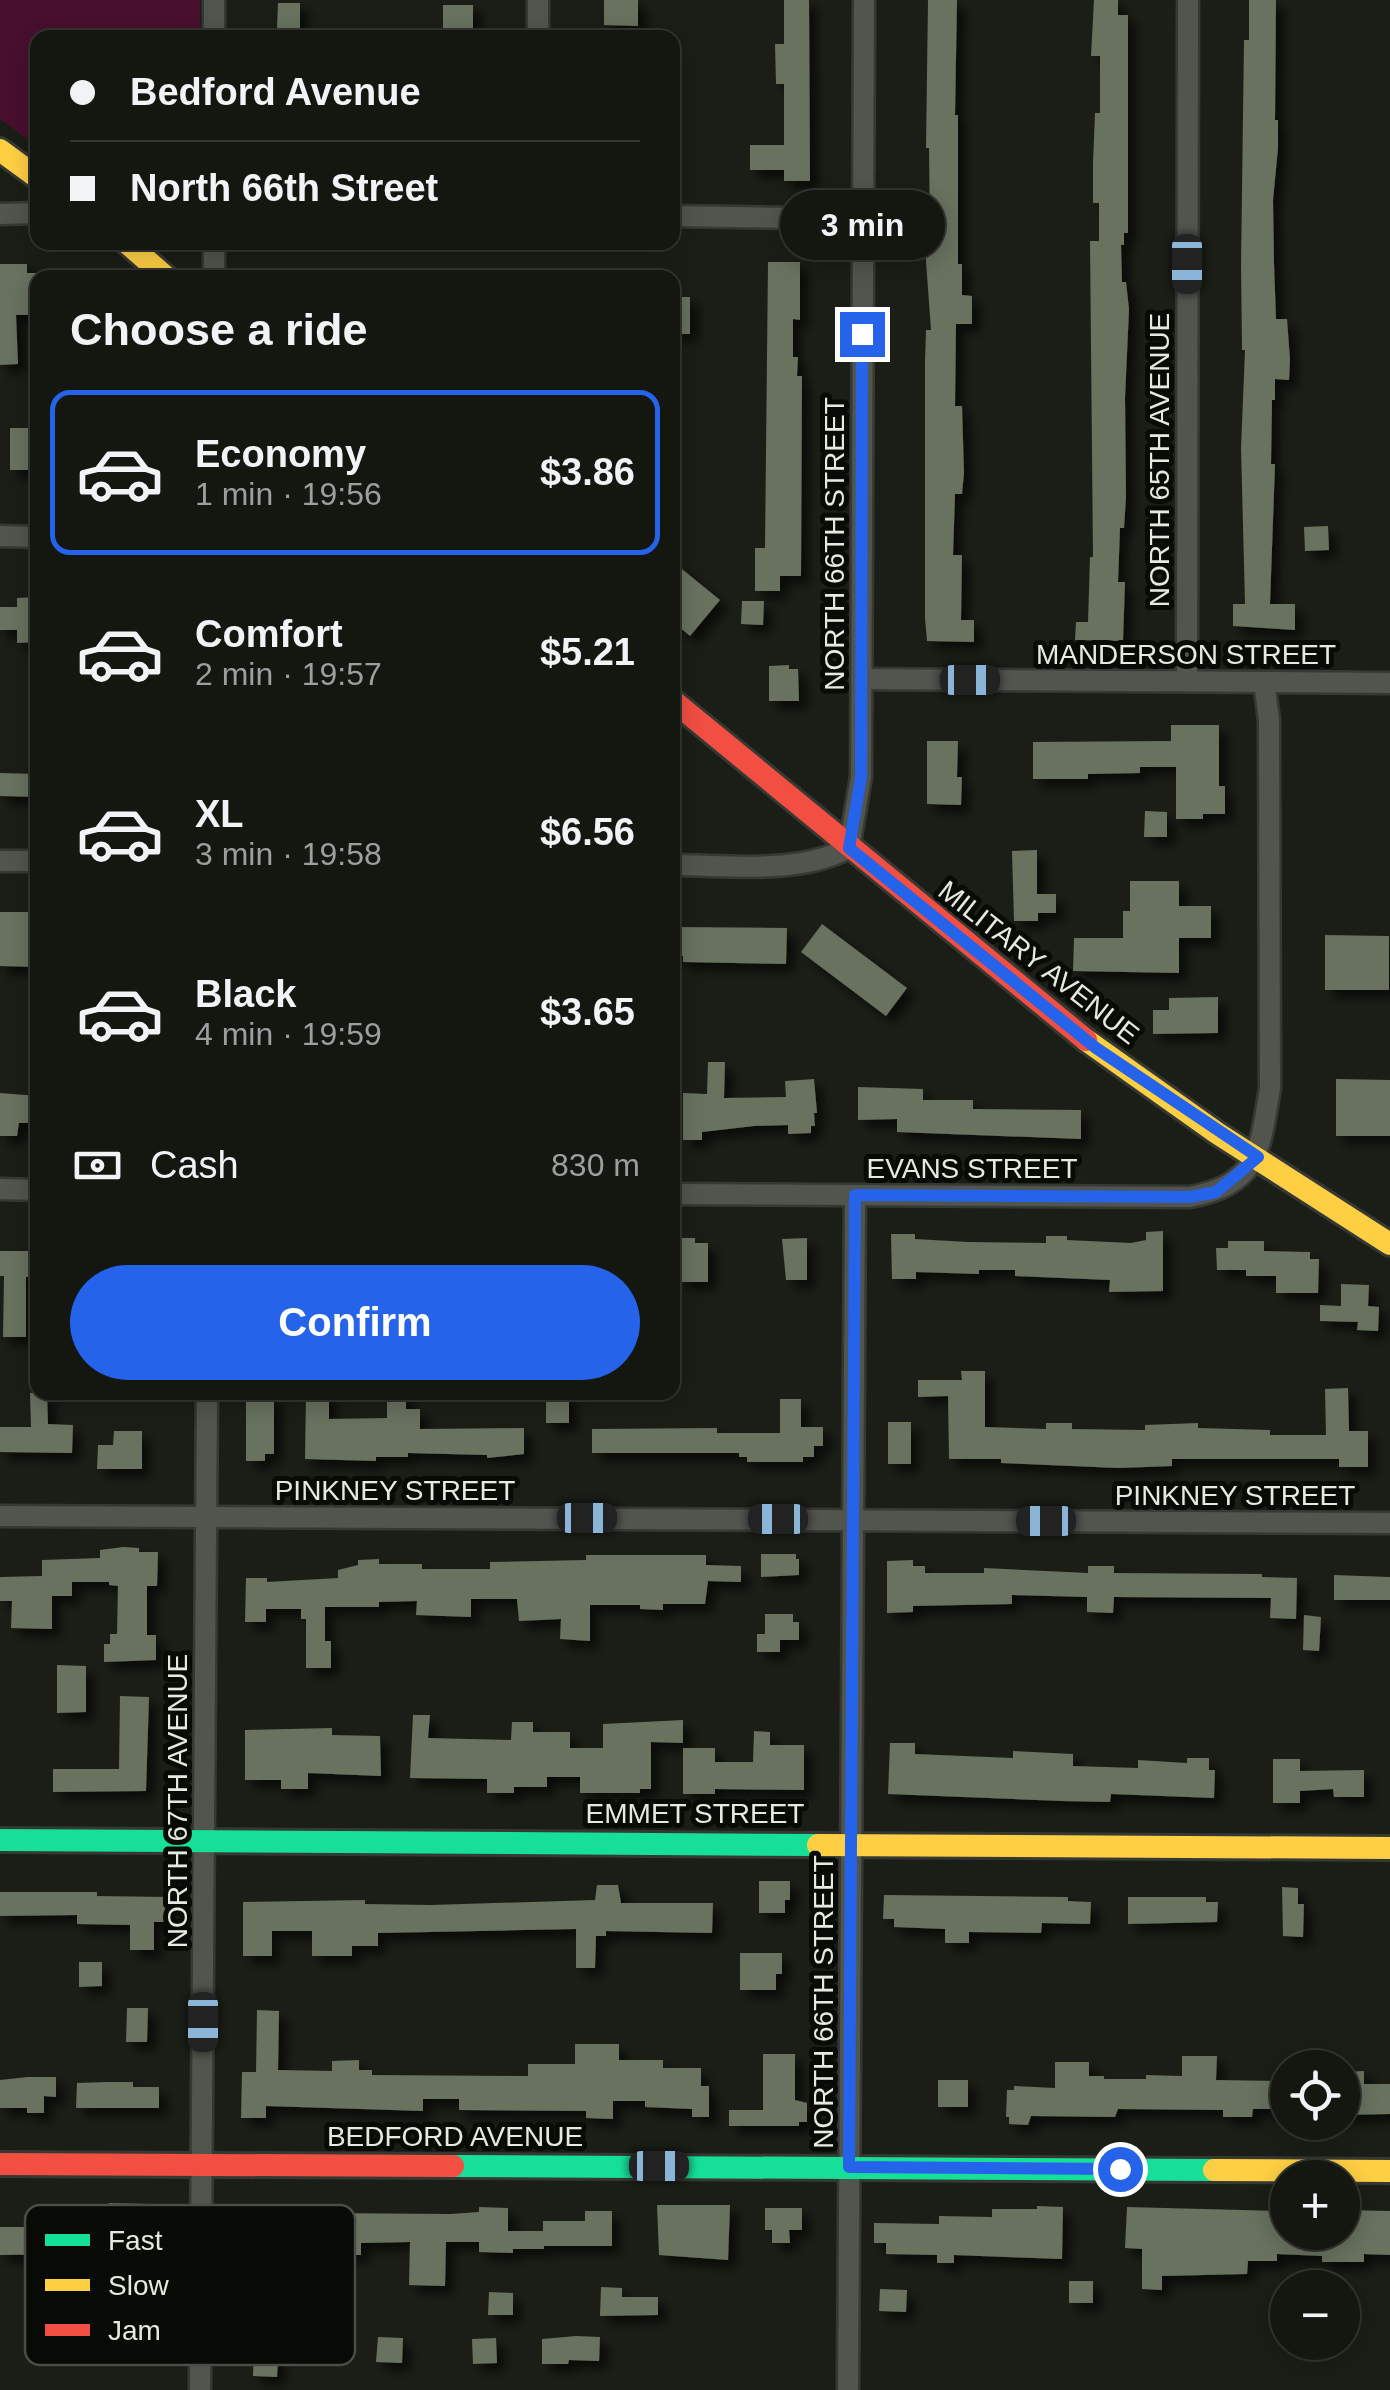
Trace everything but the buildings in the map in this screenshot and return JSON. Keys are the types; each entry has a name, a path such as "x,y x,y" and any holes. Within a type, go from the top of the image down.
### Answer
{"street":[{"path":"214,0 214,30"},
{"path":"538,0 538,30"},
{"name":"NORTH 66TH STREET","path":"849,848 861,777 864,0"},
{"name":"NORTH 65TH AVENUE","path":"1187,681 1188,0"},
{"path":"0,150 30,172"},
{"path":"0,214 30,213"},
{"path":"680,216 863,219"},
{"path":"135,250 159,270"},
{"path":"0,536 30,536"},
{"name":"MANDERSON STREET","path":"861,679 1390,682"},
{"path":"1258,1157 1270,1088 1269,720 1264,682"},
{"name":"MILITARY AVENUE","path":"680,707 1096,1048 1390,1244"},
{"path":"680,865 793,866 826,860 849,848"},
{"path":"0,861 30,861"},
{"name":"EVANS STREET","path":"680,1194 1190,1197 1216,1192 1258,1157"},
{"path":"0,1190 30,1190"},
{"name":"NORTH 66TH STREET","path":"848,2390 855,1195"},
{"name":"NORTH 67TH AVENUE","path":"202,2205 206,1400"},
{"name":"PINKNEY STREET","path":"0,1516 1390,1523"},
{"name":"EMMET STREET","path":"0,1840 1390,1848"},
{"name":"BEDFORD AVENUE","path":"0,2164 1390,2171"},
{"name":"NORTH 67TH AVENUE","path":"200,2365 200,2390"}],"shaded area":[{"path":"0,0 200,0 200,30 30,30 30,141 0,119"}],"traffic: fast":[{"path":"0,1840 818,1845"},
{"path":"453,2166 1214,2170"}],"traffic: slow":[{"path":"0,150 30,172"},
{"path":"135,250 158,270"},
{"path":"1086,1040 1217,1133 1390,1244"},
{"path":"818,1845 1390,1848"},
{"path":"1214,2170 1390,2171"}],"traffic: jam":[{"path":"680,707 1086,1040"},
{"path":"0,2164 453,2166"}],"route":[{"path":"862,334 861,777 849,848 1096,1048 1258,1157 1227,1186 1190,1197 855,1195 849,2167 1120,2169"}]}
